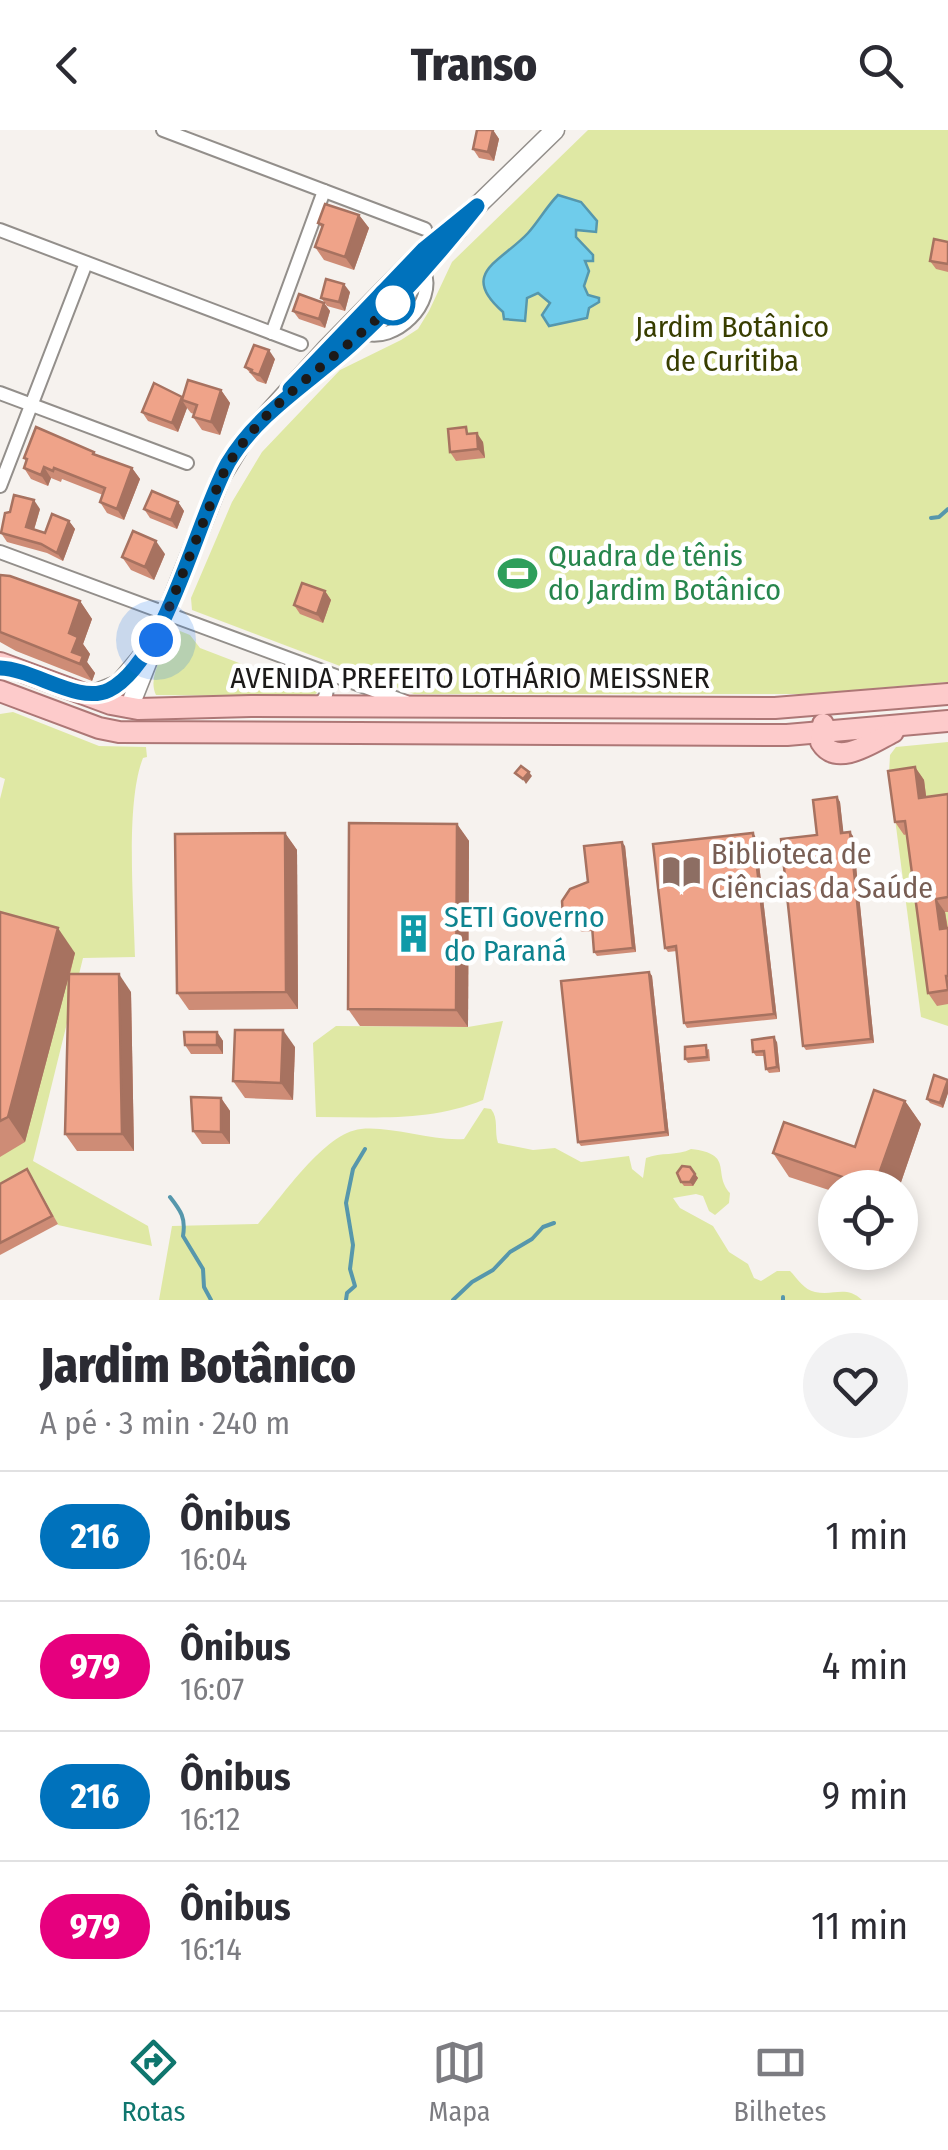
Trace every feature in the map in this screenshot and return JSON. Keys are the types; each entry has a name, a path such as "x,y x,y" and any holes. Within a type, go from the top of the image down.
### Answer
{"main road":[{"path":"99,728 113,723 129,708 227,466 243,441 556,130"},
{"path":"89,696 110,690 126,678 140,661 165,614"},
{"name":"AVENIDA PREFEITO LOTHÁRIO MEISSNER","path":"5,666 129,708 775,708 948,694"},
{"name":"AVENIDA PREFEITO LOTHÁRIO MEISSNER","path":"1,692 99,728 132,732 820,734 948,721"},
{"path":"820,734 829,716 848,704"},
{"path":"250,706 250,732"},
{"path":"532,707 532,734"}],"street":[{"path":"164,130 425,229"},
{"path":"272,333 324,191"},
{"path":"0,230 300,344"},
{"path":"0,486 86,263"},
{"path":"0,393 187,464"},
{"path":"0,552 420,707"},
{"path":"314,706 325,698 328,690 318,670"}],"green space":[{"name":"Jardim Botânico de Curitiba","path":"588,130 948,130 948,682 810,694 414,694 192,610 191,598 232,502 262,452 340,370 418,329 452,262"},
{"path":"180,631 190,635 200,648 257,670 275,667 313,680 317,693 311,697 156,695 158,665 172,635"},
{"path":"13,712 99,746 146,747 147,757 143,758 137,777 132,828 135,957 83,958 33,1161 148,1226 152,1246 58,1225 33,1178 0,1196 0,799 5,779 0,777 0,714"},
{"path":"948,742 948,1026 921,1017 889,773 890,755 896,747"},
{"path":"503,1021 483,1100 422,1115 316,1117 313,1043 336,1026 468,1027"},
{"path":"484,1108 493,1113 498,1143 533,1150 555,1148 581,1162 629,1156 632,1169 643,1178 646,1158 691,1149 713,1155 730,1193 729,1203 715,1215 703,1196 696,1194 673,1198 680,1208 713,1226 729,1252 748,1264 754,1278 761,1281 777,1271 790,1271 811,1291 845,1292 862,1300 159,1300 172,1226 258,1224 319,1153 347,1133 373,1129 464,1139"}],"water":[{"path":"558,195 581,202 597,221 596,232 576,230 576,237 593,255 593,261 585,261 589,271 584,286 588,295 599,298 599,302 589,308 587,318 549,326 542,315 550,303 538,293 527,298 525,321 504,319 484,287 484,278 496,260 528,233"}],"building":[{"path":"477,130 493,130 488,152 473,149"},
{"path":"325,204 359,215 345,257 315,247"},
{"path":"934,239 948,242 948,264 930,261"},
{"path":"326,279 344,284 339,302 321,298"},
{"path":"299,294 324,303 319,319 293,311"},
{"path":"254,345 269,350 259,375 245,367"},
{"path":"188,380 221,390 211,422 193,417 197,405 182,400"},
{"path":"154,383 182,397 172,423 142,412"},
{"path":"36,427 132,468 117,509 100,502 105,488 54,468 53,471 44,467 41,475 24,468"},
{"path":"466,427 467,434 477,433 478,449 450,452 448,429"},
{"path":"152,491 178,502 171,520 144,509"},
{"path":"14,495 34,500 26,527 45,533 52,514 69,521 57,553 41,544 1,533"},
{"path":"133,531 156,541 145,567 122,557"},
{"path":"0,575 80,601 69,633 78,637 72,652 83,656 80,664 0,632"},
{"path":"302,583 325,591 317,614 294,605"},
{"path":"521,766 529,772 523,779 515,773"},
{"path":"915,767 919,798 948,794 948,897 936,899 940,929 948,928 948,990 928,993 905,821 895,822 888,771"},
{"path":"837,797 841,833 850,832 871,1039 803,1046 781,839 817,835 813,800"},
{"name":"SETI Governo do Paraná","path":"349,823 457,824 456,1010 348,1009"},
{"path":"285,833 286,992 177,993 175,834"},
{"path":"753,833 774,1014 684,1023 676,946 665,948 653,844"},
{"path":"622,842 633,948 594,952 592,926 568,922 563,916 562,901 570,889 588,882 584,846"},
{"path":"0,912 58,928 8,1117 0,1121"},
{"path":"649,972 666,1132 578,1142 561,981"},
{"path":"69,974 119,974 122,1134 65,1134"},
{"path":"235,1030 283,1030 281,1083 233,1081"},
{"path":"184,1032 217,1032 217,1045 185,1045"},
{"path":"774,1037 777,1067 766,1069 764,1051 753,1052 752,1040"},
{"path":"706,1045 707,1057 685,1059 685,1047"},
{"path":"934,1075 948,1080 940,1103 927,1099"},
{"path":"874,1090 905,1101 880,1170 822,1170 773,1153 784,1122 855,1147"},
{"path":"191,1097 221,1098 221,1132 193,1131"},
{"path":"682,1166 690,1167 695,1174 690,1182 681,1182 677,1173"},
{"path":"27,1169 52,1216 0,1243 0,1184"}],"waterway":[{"path":"931,518 948,509"},
{"path":"346,1300 355,1286 350,1269 353,1245 346,1203 353,1169 365,1149"},
{"path":"170,1197 182,1215 183,1236 203,1269 204,1287 211,1300"},
{"path":"453,1300 510,1252 554,1223"}],"bus line":[{"name":"216","path":"0,668 15,668 89,696 110,690 126,678 140,661 165,614 221,478 243,441 272,410 352,344 392,304 477,206 424,249 290,389"}],"place":[{"name":"Quadra de tênis do Jardim Botânico","path":"518,573"},
{"name":"Biblioteca de Ciências da Saúde","path":"681,871"},
{"name":"SETI Governo do Paraná","path":"414,934"}],"route":[{"path":"156,640 221,478 243,441 272,410 352,344 393,303"}]}
